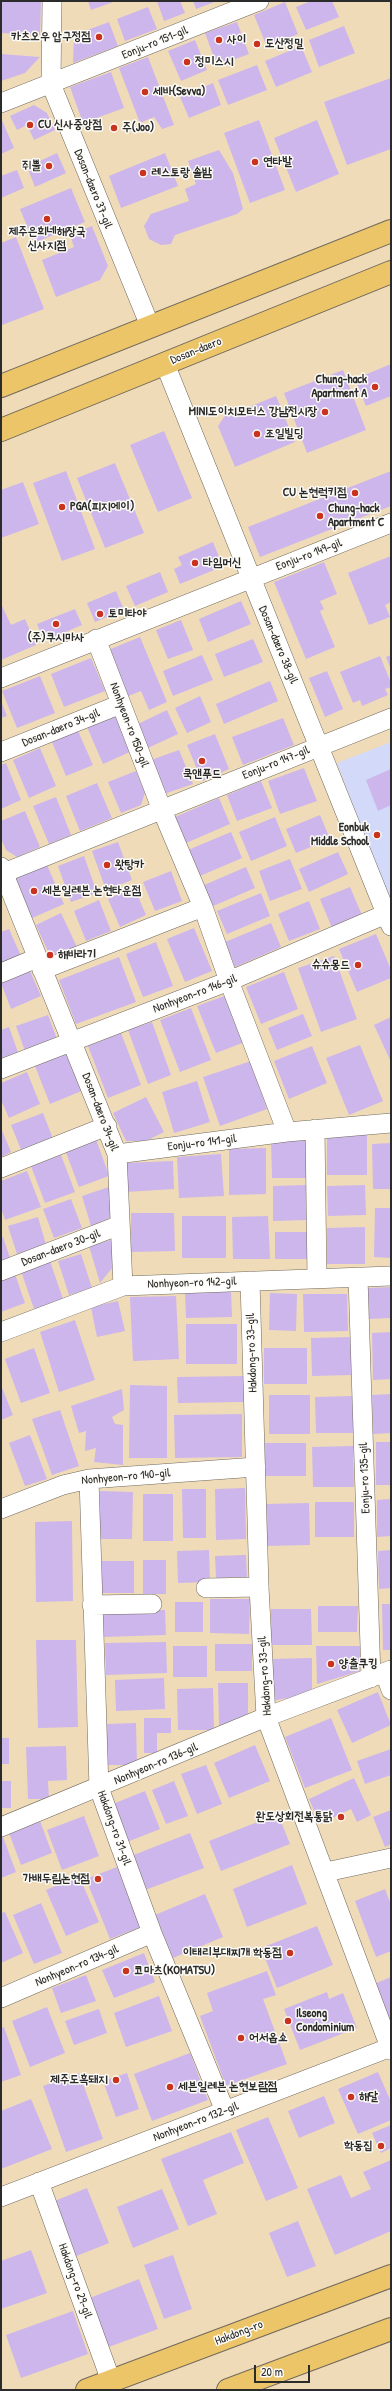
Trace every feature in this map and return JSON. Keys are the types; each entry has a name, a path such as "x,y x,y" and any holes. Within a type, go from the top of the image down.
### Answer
{"main road":[{"path":"1,386 391,231"},
{"name":"Dosan-daero","path":"1,430 391,272"},
{"name":"Hakdong-ro","path":"87,2390 391,2276"},
{"path":"228,2390 391,2329"}],"street":[{"name":"Dosan-daero 37-gil","path":"52,1 50,84 150,326"},
{"name":"Eonju-ro 151-gil","path":"1,103 259,1"},
{"name":"Dosan-daero 38-gil","path":"165,364 250,578 320,745 389,920"},
{"name":"Eonju-ro 149-gil","path":"250,578 391,523"},
{"path":"1,678 250,578"},
{"name":"Nonhyeon-ro 150-gil","path":"96,639 162,810"},
{"name":"Dosan-daero 34-gil","path":"1,752 121,704"},
{"name":"Eonju-ro 147-gil","path":"2,871 162,810 320,745 391,718"},
{"path":"162,810 203,907 228,981 287,1132"},
{"name":"Dosan-daero 34-gil","path":"2,871 73,1041 117,1154 123,1286"},
{"path":"1,973 40,964 203,907"},
{"name":"Nonhyeon-ro 146-gil","path":"1,1069 389,920"},
{"name":"Eonju-ro 141-gil","path":"117,1154 287,1132 391,1123"},
{"path":"1,1168 107,1126"},
{"path":"315,1129 317,1278"},
{"name":"Dosan-daero 30-gil","path":"1,1271 120,1225"},
{"name":"Nonhyeon-ro 142-gil","path":"1,1332 123,1286 391,1276"},
{"name":"Eonju-ro 135-gil","path":"266,1717 384,1678 358,1277"},
{"name":"Hakdong-ro 33-gil","path":"250,1281 258,1587 266,1717 326,1872 391,2048"},
{"name":"Nonhyeon-ro 140-gil","path":"1,1509 63,1485 89,1479 256,1467"},
{"name":"Hakdong-ro 31-gil","path":"89,1479 99,1788 152,1933 225,2111"},
{"path":"206,1588 258,1587"},
{"path":"92,1605 152,1604"},
{"name":"Nonhyeon-ro 136-gil","path":"1,1827 99,1788 266,1717"},
{"path":"326,1872 391,1858"},
{"name":"Nonhyeon-ro 134-gil","path":"1,1998 152,1933"},
{"name":"Nonhyeon-ro 132-gil","path":"1,2197 391,2048"},
{"name":"Hakdong-ro 29-gil","path":"39,2182 111,2381"}],"shaded area":[{"name":"Eonbuk Middle School","path":"391,742 391,906 337,763"}],"building":[{"path":"1,1 41,2 40,35 1,33"},
{"path":"88,1 116,1 91,10"},
{"path":"157,1 180,1 185,13 164,21"},
{"path":"193,1 217,1 196,9"},
{"path":"311,1 332,1 339,17 306,30 296,7"},
{"path":"285,2 298,34 267,47 254,15"},
{"path":"148,7 157,29 125,41 117,19"},
{"path":"109,22 118,46 73,63 74,35"},
{"path":"237,22 249,54 217,66 205,33"},
{"path":"344,26 355,53 319,67 309,40"},
{"path":"195,40 207,70 181,81 168,51"},
{"path":"301,46 312,72 276,87 265,61"},
{"path":"1,54 40,57 25,73 1,81"},
{"path":"148,57 174,125 162,129 154,117 140,123 119,68"},
{"path":"257,65 267,90 228,105 218,80"},
{"path":"111,72 124,108 83,123 70,87"},
{"path":"391,78 391,149 347,165 324,102"},
{"path":"213,83 221,105 189,118 180,97"},
{"path":"34,105 47,113 55,130 34,140 27,125 17,130 10,116"},
{"path":"1,118 14,148 1,154"},
{"path":"259,120 285,190 250,203 224,133"},
{"path":"317,120 339,174 296,192 274,138"},
{"path":"219,150 233,173 243,209 237,214 175,235 171,244 161,245 149,239 144,226 151,214 189,201 185,189 196,184 188,161"},
{"path":"57,153 66,173 35,187 27,167"},
{"path":"165,153 178,186 121,208 109,176"},
{"path":"17,170 24,188 1,198 1,176"},
{"path":"71,188 85,222 34,243 20,209"},
{"path":"92,226 108,266 100,280 56,297 42,260 74,247 70,235"},
{"path":"16,237 44,309 2,325 1,243"},
{"name":"Chung-hack Apartment A","path":"391,364 391,396 366,406 355,379"},
{"name":"MINI도이치모터스 강남전시장","path":"343,370 366,430 307,453 284,393"},
{"name":"조일빌딩","path":"276,396 295,442 235,467 218,426 224,417"},
{"path":"164,431 192,498 158,512 130,445"},
{"path":"115,463 144,533 105,548 77,478"},
{"path":"66,471 95,549 62,561 33,483"},
{"name":"Chung-hack Apartment C","path":"391,471 391,506 260,557 248,527"},
{"path":"23,482 39,524 1,538 1,490"},
{"path":"213,542 219,557 214,570 180,584 174,569 182,565 178,557"},
{"path":"391,556 391,602 385,605 390,617 369,625 348,573"},
{"path":"324,562 337,594 320,601 324,609 320,611 335,647 306,659 274,582"},
{"path":"160,572 168,592 135,606 126,586"},
{"path":"116,591 124,610 95,622 87,603"},
{"path":"241,601 251,624 208,642 199,619"},
{"path":"1,604 11,625 25,619 36,645 1,660"},
{"path":"75,609 82,625 44,641 37,624"},
{"path":"181,620 193,650 168,659 156,630"},
{"path":"140,637 167,702 149,710 141,691 126,697 106,651"},
{"path":"253,639 263,662 224,677 215,654"},
{"path":"202,655 213,680 173,696 163,671"},
{"path":"391,655 391,670 386,657"},
{"path":"380,656 391,683 391,687 385,689 388,695 362,706 360,700 353,703 340,672"},
{"path":"91,658 105,691 64,707 51,674"},
{"path":"327,671 343,709 325,717 309,678"},
{"path":"40,676 55,713 17,728 2,691"},
{"path":"270,681 278,701 224,724 216,704"},
{"path":"200,696 211,722 187,733 175,708"},
{"path":"1,701 7,716 1,718"},
{"path":"167,710 178,734 148,748 138,724"},
{"path":"115,714 132,751 103,764 87,727"},
{"path":"283,718 294,745 243,765 232,737"},
{"path":"78,731 93,765 66,776 52,742"},
{"path":"215,734 229,769 202,781 187,745"},
{"path":"40,748 56,786 29,798 13,760"},
{"path":"179,750 193,784 164,794 151,760"},
{"path":"6,763 21,800 1,809 1,765"},
{"path":"304,768 317,801 280,814 268,781"},
{"path":"391,769 391,805 378,811 366,780"},
{"path":"136,771 145,793 141,805 121,813 108,782"},
{"path":"261,781 272,808 237,821 227,795"},
{"path":"97,783 112,818 80,831 66,796"},
{"path":"56,797 71,835 49,844 33,806"},
{"path":"219,798 230,824 186,843 175,817"},
{"path":"25,811 40,847 17,857 6,850 1,839 1,821"},
{"path":"320,815 330,839 296,853 286,829"},
{"path":"275,817 287,846 251,861 239,832"},
{"path":"231,832 242,858 200,876 188,850"},
{"path":"118,842 132,880 106,890 92,851"},
{"path":"338,852 348,874 309,892 299,869"},
{"path":"84,856 97,893 71,902 58,866"},
{"path":"290,859 302,889 270,901 259,871"},
{"path":"47,865 64,904 32,918 15,879"},
{"path":"246,867 255,888 211,907 202,886"},
{"path":"171,871 182,901 155,911 143,882"},
{"path":"134,887 146,915 120,927 108,899"},
{"path":"350,887 362,915 332,928 320,899"},
{"path":"261,893 270,916 227,934 217,911"},
{"path":"99,900 111,931 86,941 74,911"},
{"path":"309,901 320,929 289,941 278,914"},
{"path":"61,913 77,947 51,958 36,925"},
{"path":"271,923 281,947 235,967 225,942"},
{"path":"194,928 212,971 185,982 167,939"},
{"path":"9,929 21,956 1,964 1,932"},
{"path":"376,934 391,970 391,978 357,992 339,949"},
{"path":"156,942 173,986 143,997 126,954"},
{"path":"334,956 357,1019 321,1032 298,968"},
{"path":"119,957 136,1002 76,1024 59,980"},
{"path":"30,971 41,996 11,1009 1,983"},
{"path":"284,972 298,1009 261,1024 246,987"},
{"path":"227,995 245,1042 216,1053 197,1006"},
{"path":"191,1008 211,1060 180,1072 160,1020"},
{"path":"303,1014 312,1036 277,1050 268,1028"},
{"path":"48,1015 57,1039 25,1051 16,1026"},
{"path":"391,1017 391,1062 374,1025"},
{"path":"152,1022 171,1075 148,1084 128,1030"},
{"path":"9,1027 19,1055 1,1061 1,1030"},
{"path":"121,1033 141,1085 108,1098 88,1046"},
{"path":"360,1045 383,1101 349,1115 326,1058"},
{"path":"312,1046 327,1083 289,1099 274,1061"},
{"path":"69,1053 84,1090 50,1104 35,1066"},
{"path":"251,1061 267,1109 220,1126 203,1077"},
{"path":"27,1072 40,1104 9,1118 1,1100 1,1083"},
{"path":"197,1081 210,1122 174,1133 162,1092"},
{"path":"146,1097 164,1132 146,1141 126,1141 113,1113"},
{"path":"43,1113 53,1139 22,1152 11,1125"},
{"path":"1,1128 11,1152 1,1157"},
{"path":"367,1134 367,1175 327,1175 327,1135"},
{"path":"96,1139 109,1176 79,1187 65,1150"},
{"path":"271,1141 307,1141 307,1178 272,1178"},
{"path":"391,1143 391,1189 373,1189 372,1144"},
{"path":"266,1148 266,1194 229,1195 229,1149"},
{"path":"221,1154 224,1196 179,1198 177,1157"},
{"path":"61,1155 75,1192 45,1203 31,1166"},
{"path":"173,1161 174,1189 126,1192 124,1163"},
{"path":"27,1171 41,1207 5,1220 1,1208 1,1181"},
{"path":"307,1185 308,1220 273,1221 273,1186"},
{"path":"365,1185 366,1215 328,1216 327,1186"},
{"path":"112,1186 112,1217 91,1226 82,1196"},
{"path":"71,1199 82,1228 54,1238 43,1209"},
{"path":"375,1208 391,1208 391,1258 374,1257"},
{"path":"131,1213 174,1213 175,1251 131,1252"},
{"path":"182,1216 226,1216 226,1258 182,1258"},
{"path":"268,1216 270,1259 233,1259 232,1217"},
{"path":"38,1217 46,1245 17,1254 8,1226"},
{"path":"365,1227 365,1264 327,1264 327,1228"},
{"path":"275,1232 310,1232 310,1259 275,1259"},
{"path":"1,1237 3,1237 11,1261 1,1264"},
{"path":"111,1240 117,1262 100,1283 89,1246"},
{"path":"81,1254 92,1288 69,1295 58,1261"},
{"path":"50,1261 63,1299 34,1309 21,1271"},
{"path":"15,1274 25,1303 1,1312 1,1279"},
{"path":"391,1287 391,1318 368,1319 368,1288"},
{"path":"231,1291 232,1317 186,1318 185,1292"},
{"path":"270,1293 297,1294 296,1331 269,1330"},
{"path":"303,1294 347,1294 348,1331 304,1332"},
{"path":"176,1296 179,1359 133,1361 130,1297"},
{"path":"118,1301 125,1331 97,1337 91,1307"},
{"path":"75,1320 95,1380 59,1392 40,1332"},
{"path":"186,1324 237,1324 237,1364 186,1364"},
{"path":"391,1332 391,1379 373,1380 372,1333"},
{"path":"351,1337 352,1375 312,1376 311,1338"},
{"path":"34,1348 50,1393 21,1403 5,1359"},
{"path":"264,1348 307,1348 307,1384 264,1384"},
{"path":"244,1376 244,1402 178,1403 177,1377"},
{"path":"1,1385 13,1415 1,1420"},
{"path":"130,1385 167,1386 167,1458 129,1458"},
{"path":"122,1389 124,1410 112,1417 115,1424 123,1425 123,1465 94,1462 96,1448 85,1451 86,1431 79,1433 71,1406"},
{"path":"391,1394 391,1433 373,1434 372,1395"},
{"path":"269,1395 310,1395 310,1434 269,1434"},
{"path":"354,1396 355,1433 316,1433 315,1397"},
{"path":"60,1410 79,1466 52,1475 32,1419"},
{"path":"242,1414 242,1457 175,1458 174,1415"},
{"path":"30,1435 47,1479 25,1486 9,1443"},
{"path":"376,1442 391,1442 391,1485 376,1485"},
{"path":"264,1443 306,1443 306,1476 264,1476"},
{"path":"353,1446 354,1487 313,1487 312,1447"},
{"path":"245,1488 246,1539 216,1540 215,1489"},
{"path":"182,1489 206,1489 206,1538 183,1538"},
{"path":"100,1491 133,1492 132,1539 99,1539"},
{"path":"143,1494 173,1494 173,1541 143,1541"},
{"path":"391,1499 391,1536 377,1537 377,1500"},
{"path":"315,1502 354,1502 354,1537 315,1537"},
{"path":"309,1503 310,1545 266,1546 266,1504"},
{"path":"72,1521 73,1601 36,1602 35,1522"},
{"path":"209,1550 210,1582 178,1583 177,1551"},
{"path":"391,1550 391,1588 379,1589 378,1551"},
{"path":"246,1555 247,1577 216,1578 215,1556"},
{"path":"143,1560 166,1560 166,1594 143,1594"},
{"path":"102,1561 134,1561 134,1593 102,1593"},
{"path":"210,1599 250,1599 249,1634 210,1633"},
{"path":"175,1602 203,1602 203,1632 175,1632"},
{"path":"382,1604 391,1604 391,1650 383,1650"},
{"path":"318,1606 358,1606 357,1632 318,1632"},
{"path":"271,1609 311,1609 312,1645 271,1645"},
{"path":"165,1610 166,1635 103,1637 102,1611"},
{"path":"36,1640 76,1640 78,1727 38,1728"},
{"path":"166,1642 167,1673 106,1675 105,1643"},
{"path":"215,1644 252,1644 252,1671 215,1671"},
{"path":"173,1646 207,1646 207,1677 173,1677"},
{"path":"316,1646 360,1646 360,1671 317,1684"},
{"path":"312,1658 312,1694 271,1701 273,1659"},
{"path":"164,1678 165,1709 116,1711 115,1680"},
{"path":"218,1683 248,1683 248,1715 219,1726"},
{"path":"213,1688 214,1730 178,1730 177,1689"},
{"path":"378,1692 391,1725 352,1743 337,1710"},
{"path":"144,1718 171,1718 171,1733 157,1733 157,1753 144,1753"},
{"path":"331,1718 352,1770 305,1788 285,1737"},
{"path":"136,1723 137,1765 107,1765 106,1724"},
{"path":"1,1738 9,1738 9,1764 1,1764"},
{"path":"255,1745 270,1781 229,1798 214,1763"},
{"path":"66,1746 67,1780 48,1781 49,1799 28,1799 26,1747"},
{"path":"391,1749 391,1775 365,1784 357,1761"},
{"path":"206,1765 222,1804 197,1814 181,1774"},
{"path":"354,1778 371,1815 357,1822 351,1809 320,1824 309,1799"},
{"path":"1,1781 11,1781 11,1808 1,1808"},
{"path":"174,1781 188,1816 166,1824 152,1790"},
{"path":"145,1791 160,1829 127,1842 113,1804"},
{"path":"391,1810 391,1844 385,1847 373,1817"},
{"path":"278,1814 290,1844 221,1871 209,1841"},
{"path":"84,1816 99,1856 62,1870 47,1830"},
{"path":"40,1821 52,1853 21,1865 9,1833"},
{"path":"190,1833 204,1868 145,1890 131,1856"},
{"path":"1,1837 3,1837 16,1872 1,1878"},
{"path":"292,1865 307,1904 247,1927 233,1889"},
{"path":"117,1867 141,1927 110,1939 86,1879"},
{"path":"79,1876 99,1922 66,1936 46,1890"},
{"path":"385,1889 391,1905 391,1951 376,1957 355,1901"},
{"path":"205,1894 223,1937 173,1958 155,1915"},
{"path":"41,1903 62,1953 34,1964 13,1915"},
{"path":"5,1912 23,1953 1,1963 1,1913"},
{"path":"317,1926 333,1965 277,1988 261,1948"},
{"path":"144,1953 155,1982 114,1998 102,1970"},
{"path":"267,1971 276,1995 263,1999 287,2064 226,2086 200,2016 213,2011 207,1993"},
{"path":"86,1975 96,2001 61,2013 52,1988"},
{"path":"391,1977 391,2025 374,1984"},
{"path":"327,1992 329,1999 343,1993 357,2028 300,2050 284,2009"},
{"path":"159,1996 172,2031 126,2047 114,2013"},
{"path":"47,2007 65,2053 30,2067 12,2021"},
{"path":"99,2009 107,2033 74,2045 65,2021"},
{"path":"4,2027 21,2075 1,2082 1,2028"},
{"path":"190,2053 208,2100 152,2121 134,2074"},
{"path":"378,2072 391,2102 391,2120 358,2134 338,2089"},
{"path":"79,2073 103,2139 66,2152 43,2086"},
{"path":"127,2073 139,2109 116,2117 103,2081"},
{"path":"324,2096 335,2123 299,2138 288,2111"},
{"path":"31,2099 52,2149 1,2169 1,2111"},
{"path":"268,2117 298,2188 266,2201 236,2130"},
{"path":"391,2125 391,2148 381,2153 372,2133"},
{"path":"231,2132 244,2163 203,2180 217,2214 188,2226 161,2159"},
{"path":"391,2160 391,2231 335,2255 307,2189 341,2175 351,2198 371,2189 363,2172"},
{"path":"87,2188 109,2243 74,2257 52,2202"},
{"path":"162,2189 179,2229 133,2248 117,2207"},
{"path":"298,2221 316,2266 287,2277 269,2233"},
{"path":"31,2250 47,2293 1,2309 1,2261"},
{"path":"173,2255 192,2309 164,2319 144,2265"},
{"path":"139,2279 158,2329 106,2348 87,2299"},
{"path":"73,2311 88,2354 21,2378 6,2335"}],"place":[{"name":"카츠오우 압구정점","path":"99,37"},
{"name":"사이","path":"219,40"},
{"name":"도산정밀","path":"257,44"},
{"name":"정미스시","path":"187,62"},
{"name":"세바(Sevva)","path":"145,92"},
{"name":"CU 신사중앙점","path":"30,125"},
{"name":"주(Joo)","path":"114,128"},
{"name":"연타발","path":"255,162"},
{"name":"쥐뿔","path":"49,166"},
{"name":"레스토랑 솔밤","path":"143,173"},
{"name":"제주은희네해장국 신사지점","path":"47,219"},
{"name":"Chung-hack Apartment A","path":"375,387"},
{"name":"MINI도이치모터스 강남전시장","path":"325,412"},
{"name":"조일빌딩","path":"257,434"},
{"name":"CU 논현럭키점","path":"355,493"},
{"name":"PGA(피지에이)","path":"62,507"},
{"name":"Chung-hack Apartment C","path":"320,516"},
{"name":"타임머신","path":"195,563"},
{"name":"토미타야","path":"100,614"},
{"name":"(주)쿠시마사","path":"56,624"},
{"name":"쿡앤푸드","path":"202,761"},
{"name":"Eonbuk Middle School","path":"377,835"},
{"name":"왓탕카","path":"107,865"},
{"name":"세븐일레븐 논현타운점","path":"34,891"},
{"name":"해바라기","path":"50,955"},
{"name":"슈슈몽드","path":"358,965"},
{"name":"양출쿠킹","path":"331,1664"},
{"name":"완도상회전복통닭","path":"341,1817"},
{"name":"가배두림논현점","path":"98,1879"},
{"name":"이태리부대찌개 학동점","path":"290,1953"},
{"name":"코마츠(KOMATSU)","path":"126,1971"},
{"name":"Ilseong Condominium","path":"288,2021"},
{"name":"어서옵쇼","path":"241,2038"},
{"name":"제주도흑돼지","path":"116,2080"},
{"name":"세븐일레븐 논현보람점","path":"170,2087"},
{"name":"해달","path":"351,2097"},
{"name":"학동집","path":"381,2146"}]}
